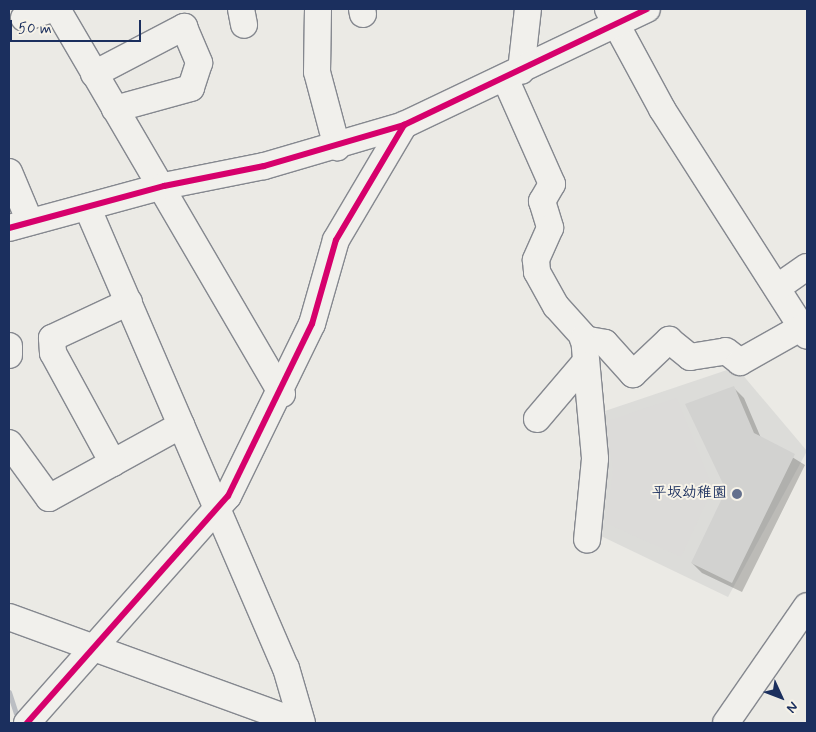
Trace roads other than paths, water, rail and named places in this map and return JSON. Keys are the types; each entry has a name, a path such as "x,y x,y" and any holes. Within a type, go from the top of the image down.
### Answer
{"street":[{"path":"24,18 52,9"},
{"path":"57,9 94,74 164,186 282,394"},
{"path":"318,9 317,72 337,147"},
{"path":"528,9 513,75 552,184 542,201 550,228 536,260 538,272 583,352 595,459 587,540"},
{"path":"9,172 19,225 88,209 164,186 337,147 404,126 513,75 611,18 647,9"},
{"path":"537,419 583,352 605,344 633,374 669,340 690,357 726,352 740,362 805,332 611,18"},
{"path":"94,74 184,27 199,63 191,88 115,108"},
{"path":"27,723 91,647 216,512 282,394 312,324 336,240 404,126"},
{"path":"9,617 295,722 286,668 216,512 181,425 88,209"},
{"path":"778,287 807,267"},
{"path":"112,463 53,353 52,338 129,302"},
{"path":"9,346 9,356"},
{"path":"9,443 49,498 181,425"},
{"path":"726,723 807,606"}],"waterway":[{"path":"9,692 16,713"}],"place":[{"name":"平坂幼稚園","path":"737,494"}]}
